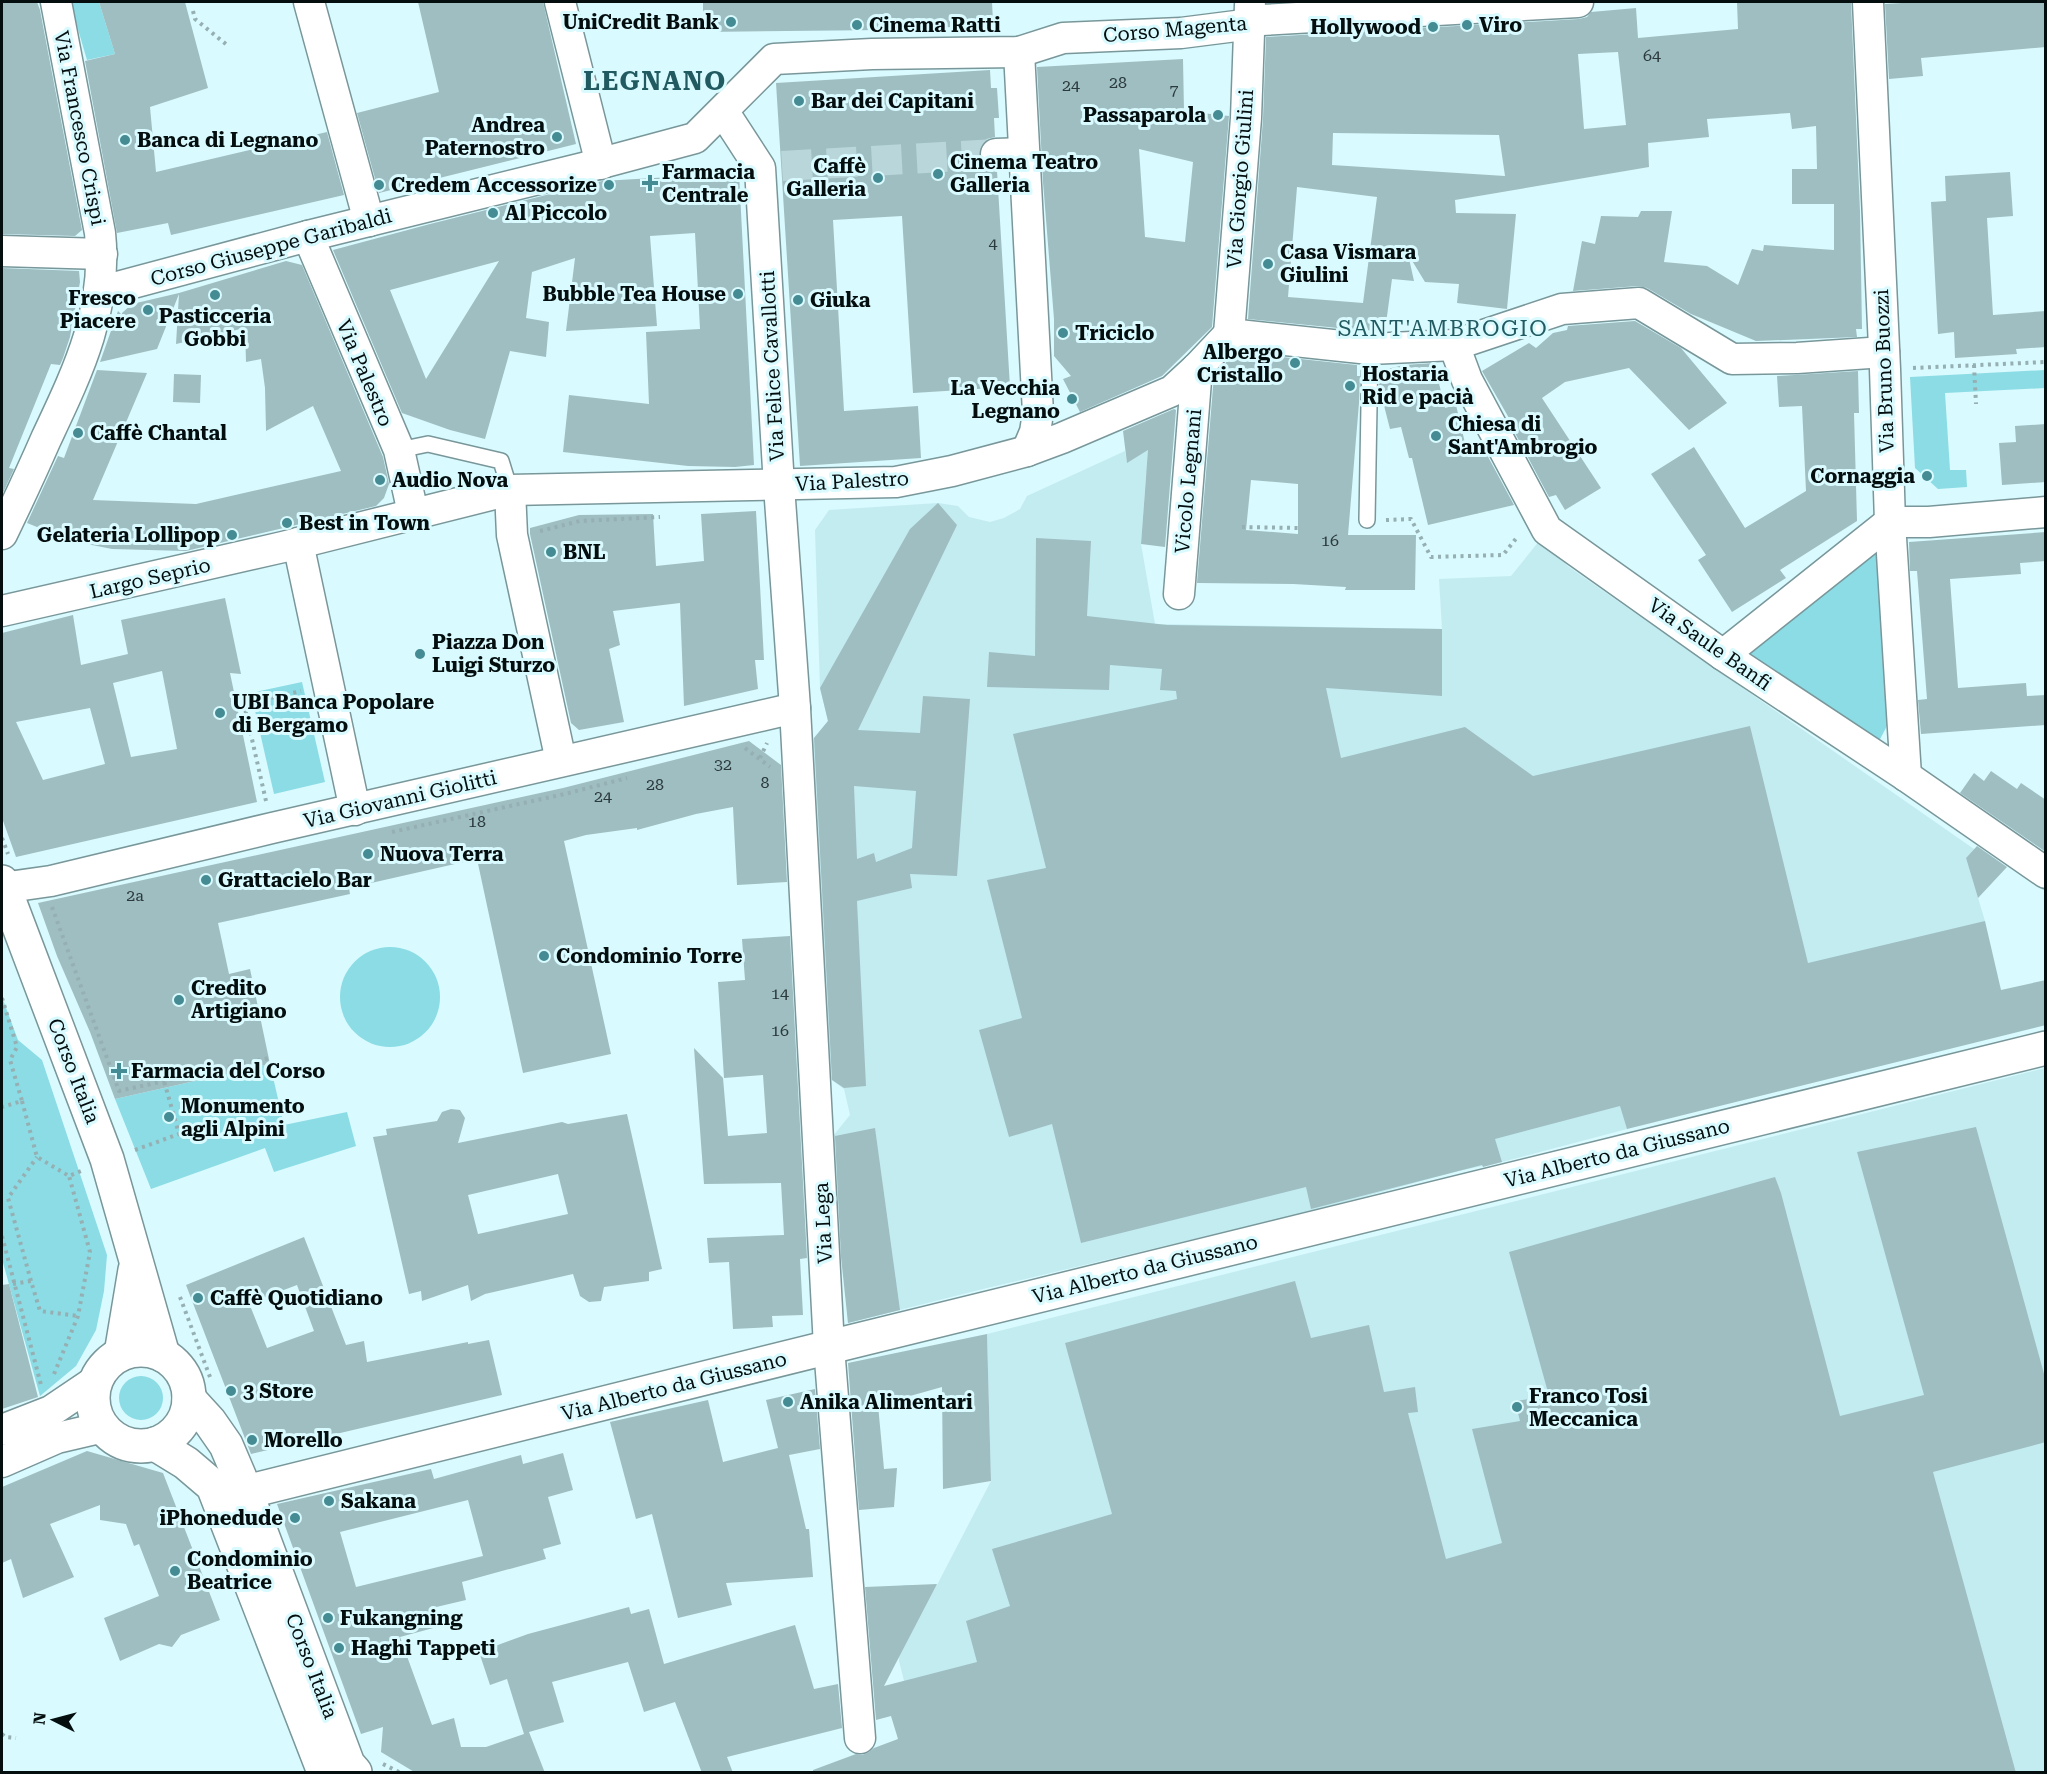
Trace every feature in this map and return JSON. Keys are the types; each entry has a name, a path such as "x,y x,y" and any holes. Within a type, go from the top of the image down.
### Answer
{"street":[{"name":"Via Francesco Crispi","path":"2,534 74,380 94,324 99,292 102,254 100,233 56,2"},
{"path":"309,2 369,220"},
{"path":"560,2 592,166"},
{"name":"Corso Magenta","path":"774,58 1019,52 1063,38 1181,33 1249,12 1262,20 1578,2"},
{"name":"Via Bruno Buozzi","path":"1868,2 1885,361 1890,522 1906,776"},
{"name":"Via Giorgio Giulini","path":"1228,334 1246,118 1249,12"},
{"path":"1019,52 1010,154 1038,413 1035,432 1027,451"},
{"name":"Corso Giuseppe Garibaldi","path":"99,292 369,220 592,166 694,138 774,58"},
{"name":"Via Felice Cavallotti","path":"723,111 771,167 779,486 795,708"},
{"name":"Via Palestro","path":"308,236 399,450 413,513"},
{"path":"2,250 102,254"},
{"path":"1228,334 1370,349 1454,345 1562,309 1638,303 1732,359 1797,358 1885,361"},
{"name":"Via Palestro","path":"510,490 896,482 952,471 1027,451 1172,391 1228,334"},
{"name":"Via Saule Banfi","path":"1454,345 1467,380 1547,530 1723,655 1906,776 2046,873"},
{"name":"Vicolo Legnani","path":"1179,594 1197,368"},
{"path":"355,810 298,543 413,513 510,490 512,535 561,760"},
{"path":"1723,655 1890,522 1929,522 2046,512"},
{"name":"Largo Seprio","path":"2,611 298,543"},
{"name":"Via Giovanni Giolitti","path":"14,885 355,810 561,760 795,708"},
{"name":"Via Lega","path":"795,708 829,1347 860,1738"},
{"name":"Corso Italia","path":"14,885 107,1159 164,1355"},
{"name":"Via Alberto da Giussano","path":"246,1492 2046,1048"},
{"name":"Corso Italia","path":"121,1354 136,1262"},
{"path":"135,1350 149,1350 164,1355 183,1374 188,1386 201,1392 179,1428 168,1438 154,1444 140,1446 126,1444 104,1427 94,1404 97,1380 111,1361 121,1354 135,1350"},
{"path":"2,1430 51,1411 50,1397 97,1380"},
{"name":"Corso Italia","path":"201,1392 210,1422 226,1445 246,1492 348,1764 368,1768"},
{"path":"2,1462 57,1438 104,1427"},
{"name":"Corso Italia","path":"154,1444 186,1463 213,1486 324,1773"}],"lane":[{"path":"1367,520 1370,349"},
{"path":"399,450 428,444 501,461 510,490"}],"path":[{"path":"193,11 195,19 228,45"},
{"path":"1885,361 1974,365 2046,362"},
{"path":"1974,365 1976,404"},
{"path":"1367,520 1411,519 1431,557 1503,555 1537,511"},
{"path":"535,539 538,531 580,521 653,518"},
{"path":"1242,527 1298,528"},
{"path":"272,828 244,704 328,684"},
{"path":"735,751 746,748 760,758 770,766 771,777"},
{"path":"760,758 764,752"},
{"path":"391,832 637,776"},
{"path":"2,838 14,885 119,1091 269,1058"},
{"path":"2,998 17,1047 10,1060 38,1157 69,1176 90,1252 78,1316 51,1381 50,1397"},
{"path":"69,1176 107,1159 179,1134 164,1081"},
{"path":"2,1107 22,1101"},
{"path":"38,1157 8,1198 40,1311 78,1316"},
{"path":"2,1236 13,1284 50,1397"},
{"path":"13,1284 31,1281"},
{"path":"180,1297 201,1392"},
{"path":"2,1734 5,1737 16,1738"},
{"path":"368,1768 399,1773"}],"shaded area":[{"path":"70,2 99,2 115,54 87,60"},
{"path":"2045,370 2045,388 1945,393 1950,470 1966,470 1967,487 1938,489 1915,468 1910,377"},
{"path":"1155,446 1146,475 1141,544 1155,624 1442,629 1439,579 1511,576 1540,540 1569,567 1974,849 1966,858 1985,921 1627,1129 1502,1162 1458,1171 1312,1211 848,1323 833,1136 850,1115 844,1089 828,1077 808,745 828,721 820,688 815,530 829,510 938,503 958,506 969,517 990,522 1004,518 1020,509 1027,496 1125,451 1127,462"},
{"path":"1878,546 1887,726 1879,741 1749,655"},
{"path":"302,682 325,782 274,794 251,693"},
{"path":"390,947 409,951 425,962 436,978 440,997 436,1016 425,1032 409,1043 390,1047 371,1043 355,1032 344,1016 340,997 344,978 355,962 371,951"},
{"path":"2,997 18,1040 42,1060 107,1255 104,1291 96,1330 76,1366 40,1396 2,1259"},
{"path":"270,1064 284,1125 347,1112 356,1146 274,1172 265,1148 151,1189 115,1099"},
{"name":"Franco Tosi Meccanica","path":"2045,1068 2045,1772 927,1772 899,1661 903,1585 937,1585 991,1481 987,1334"},
{"path":"141,1376 156,1383 163,1398 156,1413 141,1420 126,1413 119,1398 126,1383"}],"building":[{"path":"2,2 37,2 40,10 82,230 75,236 2,234"},
{"path":"99,2 185,2 208,88 150,107 156,172 327,132 344,195 171,235 168,223 117,233 85,61 115,54"},
{"path":"418,2 543,2 576,144 379,193 357,113 439,92"},
{"path":"703,2 992,2 993,22 952,27 884,30 703,32"},
{"path":"1737,2 1851,2 1860,211 1862,329 1856,329 1857,337 1756,341 1691,314 1647,288 1638,286 1573,291 1582,241 1595,244 1601,216 1638,217 1641,211 1672,211 1664,262 1707,266 1738,285 1752,249 1763,251 1764,245 1834,250 1834,204 1792,204 1792,169 1817,169 1816,126 1792,129 1790,113 1707,119 1709,137 1648,143 1649,167 1455,200 1456,213 1516,214 1507,309 1457,303 1459,284 1425,282 1408,254 1414,281 1392,279 1385,331 1248,319 1263,119 1266,37 1579,19 1587,17 1591,12 1636,8 1638,38 1738,29","holes":["1618,52 1626,125 1584,129 1578,54","1333,133 1499,135 1505,176 1332,165","1297,187 1377,197 1363,303 1288,297"]},
{"path":"2046,2 2046,47 1921,58 1923,76 1889,79 1885,4"},
{"path":"1183,59 1184,111 1229,116 1212,327 1162,376 1080,412 1063,379 1071,376 1054,356 1054,319 1037,67","holes":["1139,149 1193,162 1185,242 1145,237"]},
{"path":"990,70 991,88 997,88 999,118 994,118 995,137 987,139 981,145 979,155 982,164 987,169 997,171 1010,387 913,393 902,216 833,220 844,411 918,406 921,458 800,466 776,83"},
{"path":"2010,172 2013,216 1987,218 1993,315 2046,311 2046,347 2016,349 2017,354 1955,358 1954,332 1938,334 1931,202 1946,201 1945,176"},
{"path":"739,173 754,465 688,466 563,452 569,395 649,404 646,332 700,329 695,233 650,236 657,326 566,331 575,258 532,272 526,318 549,322 546,357 510,351 485,439 450,430 402,413 333,250 602,181","holes":["499,261 426,379 390,290"]},
{"path":"286,261 302,265 383,457 389,484 384,498 376,506 186,551 112,549 72,541 27,523 58,456 64,458 97,370 147,373 93,500 196,504 341,471 313,406 266,431 265,388 261,359 246,362 245,328 176,344 179,294 157,349 100,362 118,311 122,315 132,304 179,293"},
{"path":"2,268 79,271 80,282 70,337 63,358 60,365 51,364 9,468 14,469 2,495"},
{"path":"1635,321 1681,348 1727,403 1689,430 1629,368 1565,382 1542,398 1601,488 1565,510 1556,495 1549,497 1515,433 1517,432 1482,371 1529,343 1536,348 1553,333 1567,330 1568,326"},
{"path":"1236,352 1357,365 1357,376 1360,376 1359,403 1348,535 1416,535 1415,590 1345,590 1346,587 1293,584 1197,583 1214,375","holes":["1251,480 1298,484 1298,534 1246,530"]},
{"name":"Chiesa di Sant'Ambrogio","path":"1434,363 1445,408 1456,405 1465,443 1479,440 1514,505 1428,525 1412,458 1409,458 1401,427 1390,429 1379,386 1379,371 1404,365"},
{"path":"1858,371 1859,413 1854,413 1857,521 1780,570 1786,578 1732,612 1698,560 1706,555 1651,474 1694,447 1745,528 1806,491 1802,406 1779,407 1777,376"},
{"path":"174,374 201,375 200,403 173,402"},
{"path":"1176,410 1165,547 1141,544 1148,450 1127,463 1123,431"},
{"path":"2046,424 2046,482 2002,485 1999,443 2016,442 2015,426"},
{"path":"938,503 957,525 858,730 920,733 923,696 970,699 957,876 910,874 912,888 857,901 866,1086 844,1088 832,1080 814,738 828,721 820,688 910,529","holes":["854,786 916,791 912,848 876,862 874,853 857,859"]},
{"path":"756,511 764,660 755,660 758,689 684,706 680,603 613,611 620,645 609,649 624,722 579,730 571,723 530,528 579,515 653,514 656,566 704,561 701,514"},
{"path":"2046,532 2046,561 2020,563 2021,574 1950,579 1958,688 2026,683 2027,696 2046,695 2046,725 1921,734 1918,700 1927,699 1917,571 1910,571 1909,542"},
{"path":"1036,538 1091,541 1087,616 1167,625 1442,629 1442,696 1326,688 1341,758 1465,727 1533,776 1750,726 1808,963 1985,921 2001,990 2046,980 2046,1025 1627,1129 1620,1106 1495,1139 1502,1162 1483,1167 1482,1165 1311,1209 1306,1187 1081,1243 1052,1124 1009,1137 979,1030 1022,1018 987,880 1046,868 1013,734 1177,699 1176,691 1160,690 1162,669 1110,665 1109,690 987,687 989,652 1035,656"},
{"path":"225,598 241,674 230,673 257,802 16,857 2,818 2,633 73,615 81,665 128,654 121,620","holes":["162,671 177,749 131,757 113,683","90,708 105,764 43,780 16,722"]},
{"path":"749,741 781,765 787,882 737,885 733,807 696,814 637,830 637,828 586,835 564,841 611,1054 523,1073 477,859 349,888 350,894 218,923 229,974 250,969 270,1064 115,1099 38,903 563,788"},
{"path":"1991,771 2017,789 2021,783 2046,800 2046,852 1960,793 1974,773 1984,781"},
{"path":"1977,846 2007,867 1978,898 1966,858"},
{"path":"790,936 807,1258 800,1259 803,1315 772,1316 773,1327 733,1329 729,1262 709,1263 707,1238 784,1235 781,1183 704,1184 694,1048 723,1078 728,1136 767,1133 763,1075 724,1078 718,982 745,980 742,939"},
{"path":"451,1109 460,1110 465,1118 458,1143 562,1122 568,1124 627,1114 662,1269 649,1272 649,1281 604,1287 601,1301 589,1302 580,1296 573,1274 485,1294 471,1301 468,1285 422,1301 421,1291 409,1294 373,1137 387,1135 386,1129 437,1121 442,1112","holes":["558,1174 568,1214 478,1234 468,1195"]},
{"name":"Franco Tosi Meccanica","path":"1976,1127 2046,1381 2046,1442 1933,1472 2016,1773 813,1773 813,1770 856,1754 862,1755 898,1739 891,1716 876,1720 865,1587 937,1584 884,1686 977,1662 966,1621 1010,1606 992,1549 1112,1514 1065,1343 1295,1281 1311,1338 1369,1325 1384,1392 1415,1387 1418,1412 1408,1413 1446,1559 1502,1543 1472,1429 1520,1421 1515,1401 1549,1396 1509,1252 1775,1177 1840,1416 1924,1395 1857,1152"},
{"path":"875,1128 900,1310 848,1323 841,1257 835,1136"},
{"path":"304,1237 346,1345 364,1341 367,1362 489,1340 502,1395 251,1454 186,1285","holes":["297,1285 314,1331 267,1348 249,1303"]},
{"path":"9,1284 38,1397 2,1409 2,1285"},
{"path":"987,1334 991,1481 943,1489 942,1387 878,1405 884,1469 897,1468 894,1507 859,1510 848,1363"},
{"path":"815,1389 820,1449 789,1455 806,1529 809,1529 813,1577 726,1583 732,1605 678,1618 652,1514 636,1519 610,1422 708,1400 723,1462 778,1448 766,1400"},
{"path":"87,1451 163,1473 220,1620 181,1635 172,1647 159,1644 120,1661 104,1618 159,1596 139,1544 134,1546 126,1524 100,1520 100,1505 50,1524 74,1577 23,1598 11,1559 2,1563 2,1487"},
{"path":"563,1453 573,1490 548,1497 561,1544 543,1549 546,1559 462,1582 466,1600 432,1608 437,1627 400,1637 432,1725 454,1718 461,1747 486,1747 524,1734 507,1679 490,1685 479,1652 528,1634 629,1607 631,1614 649,1609 664,1664 795,1625 814,1689 838,1684 842,1728 727,1757 733,1773 702,1773 675,1702 644,1712 628,1662 552,1682 564,1722 529,1732 545,1773 416,1773 381,1752 383,1727 361,1734 277,1504 431,1469 434,1479 521,1455 523,1464","holes":["468,1500 483,1556 356,1587 340,1532"]}],"tunnel":[{"path":"782,166 996,154"}],"place":[{"name":"UniCredit Bank","path":"731,22"},
{"name":"Cinema Ratti","path":"857,25"},
{"name":"Viro","path":"1467,25"},
{"name":"Hollywood","path":"1433,27"},
{"name":"Bar dei Capitani","path":"799,101"},
{"name":"Passaparola","path":"1218,115"},
{"name":"Andrea Paternostro","path":"557,137"},
{"name":"Banca di Legnano","path":"125,140"},
{"name":"Cinema Teatro Galleria","path":"938,174"},
{"name":"Caffè Galleria","path":"878,178"},
{"name":"Farmacia Centrale","path":"650,183"},
{"name":"Credem","path":"379,185"},
{"name":"Accessorize","path":"609,185"},
{"name":"Al Piccolo","path":"493,213"},
{"name":"Casa Vismara Giulini","path":"1268,264"},
{"name":"Bubble Tea House","path":"738,294"},
{"name":"Pasticceria Gobbi","path":"215,295"},
{"name":"Giuka","path":"798,300"},
{"name":"Fresco Piacere","path":"148,310"},
{"name":"Triciclo","path":"1063,333"},
{"name":"Albergo Cristallo","path":"1295,363"},
{"name":"Hostaria Rid e pacià","path":"1350,386"},
{"name":"La Vecchia Legnano","path":"1072,399"},
{"name":"Caffè Chantal","path":"78,433"},
{"name":"Chiesa di Sant'Ambrogio","path":"1436,436"},
{"name":"Cornaggia","path":"1927,476"},
{"name":"Audio Nova","path":"380,480"},
{"name":"Best in Town","path":"287,523"},
{"name":"Gelateria Lollipop","path":"232,535"},
{"name":"BNL","path":"551,552"},
{"name":"Piazza Don Luigi Sturzo","path":"420,654"},
{"name":"UBI Banca Popolare di Bergamo","path":"220,713"},
{"name":"Nuova Terra","path":"368,854"},
{"name":"Grattacielo Bar","path":"206,880"},
{"name":"Condominio Torre","path":"544,956"},
{"name":"Credito Artigiano","path":"179,1000"},
{"name":"Farmacia del Corso","path":"119,1071"},
{"name":"Monumento agli Alpini","path":"169,1117"},
{"name":"Caffè Quotidiano","path":"198,1298"},
{"name":"3 Store","path":"231,1391"},
{"name":"Anika Alimentari","path":"788,1402"},
{"name":"Franco Tosi Meccanica","path":"1517,1407"},
{"name":"Morello","path":"252,1440"},
{"name":"Sakana","path":"329,1501"},
{"name":"iPhonedude","path":"295,1518"},
{"name":"Condominio Beatrice","path":"175,1571"},
{"name":"Fukangning","path":"328,1618"},
{"name":"Haghi Tappeti","path":"339,1648"}],"district":[{"name":"LEGNANO","path":"655,81"},
{"name":"SANT'AMBROGIO","path":"1443,328"}]}
